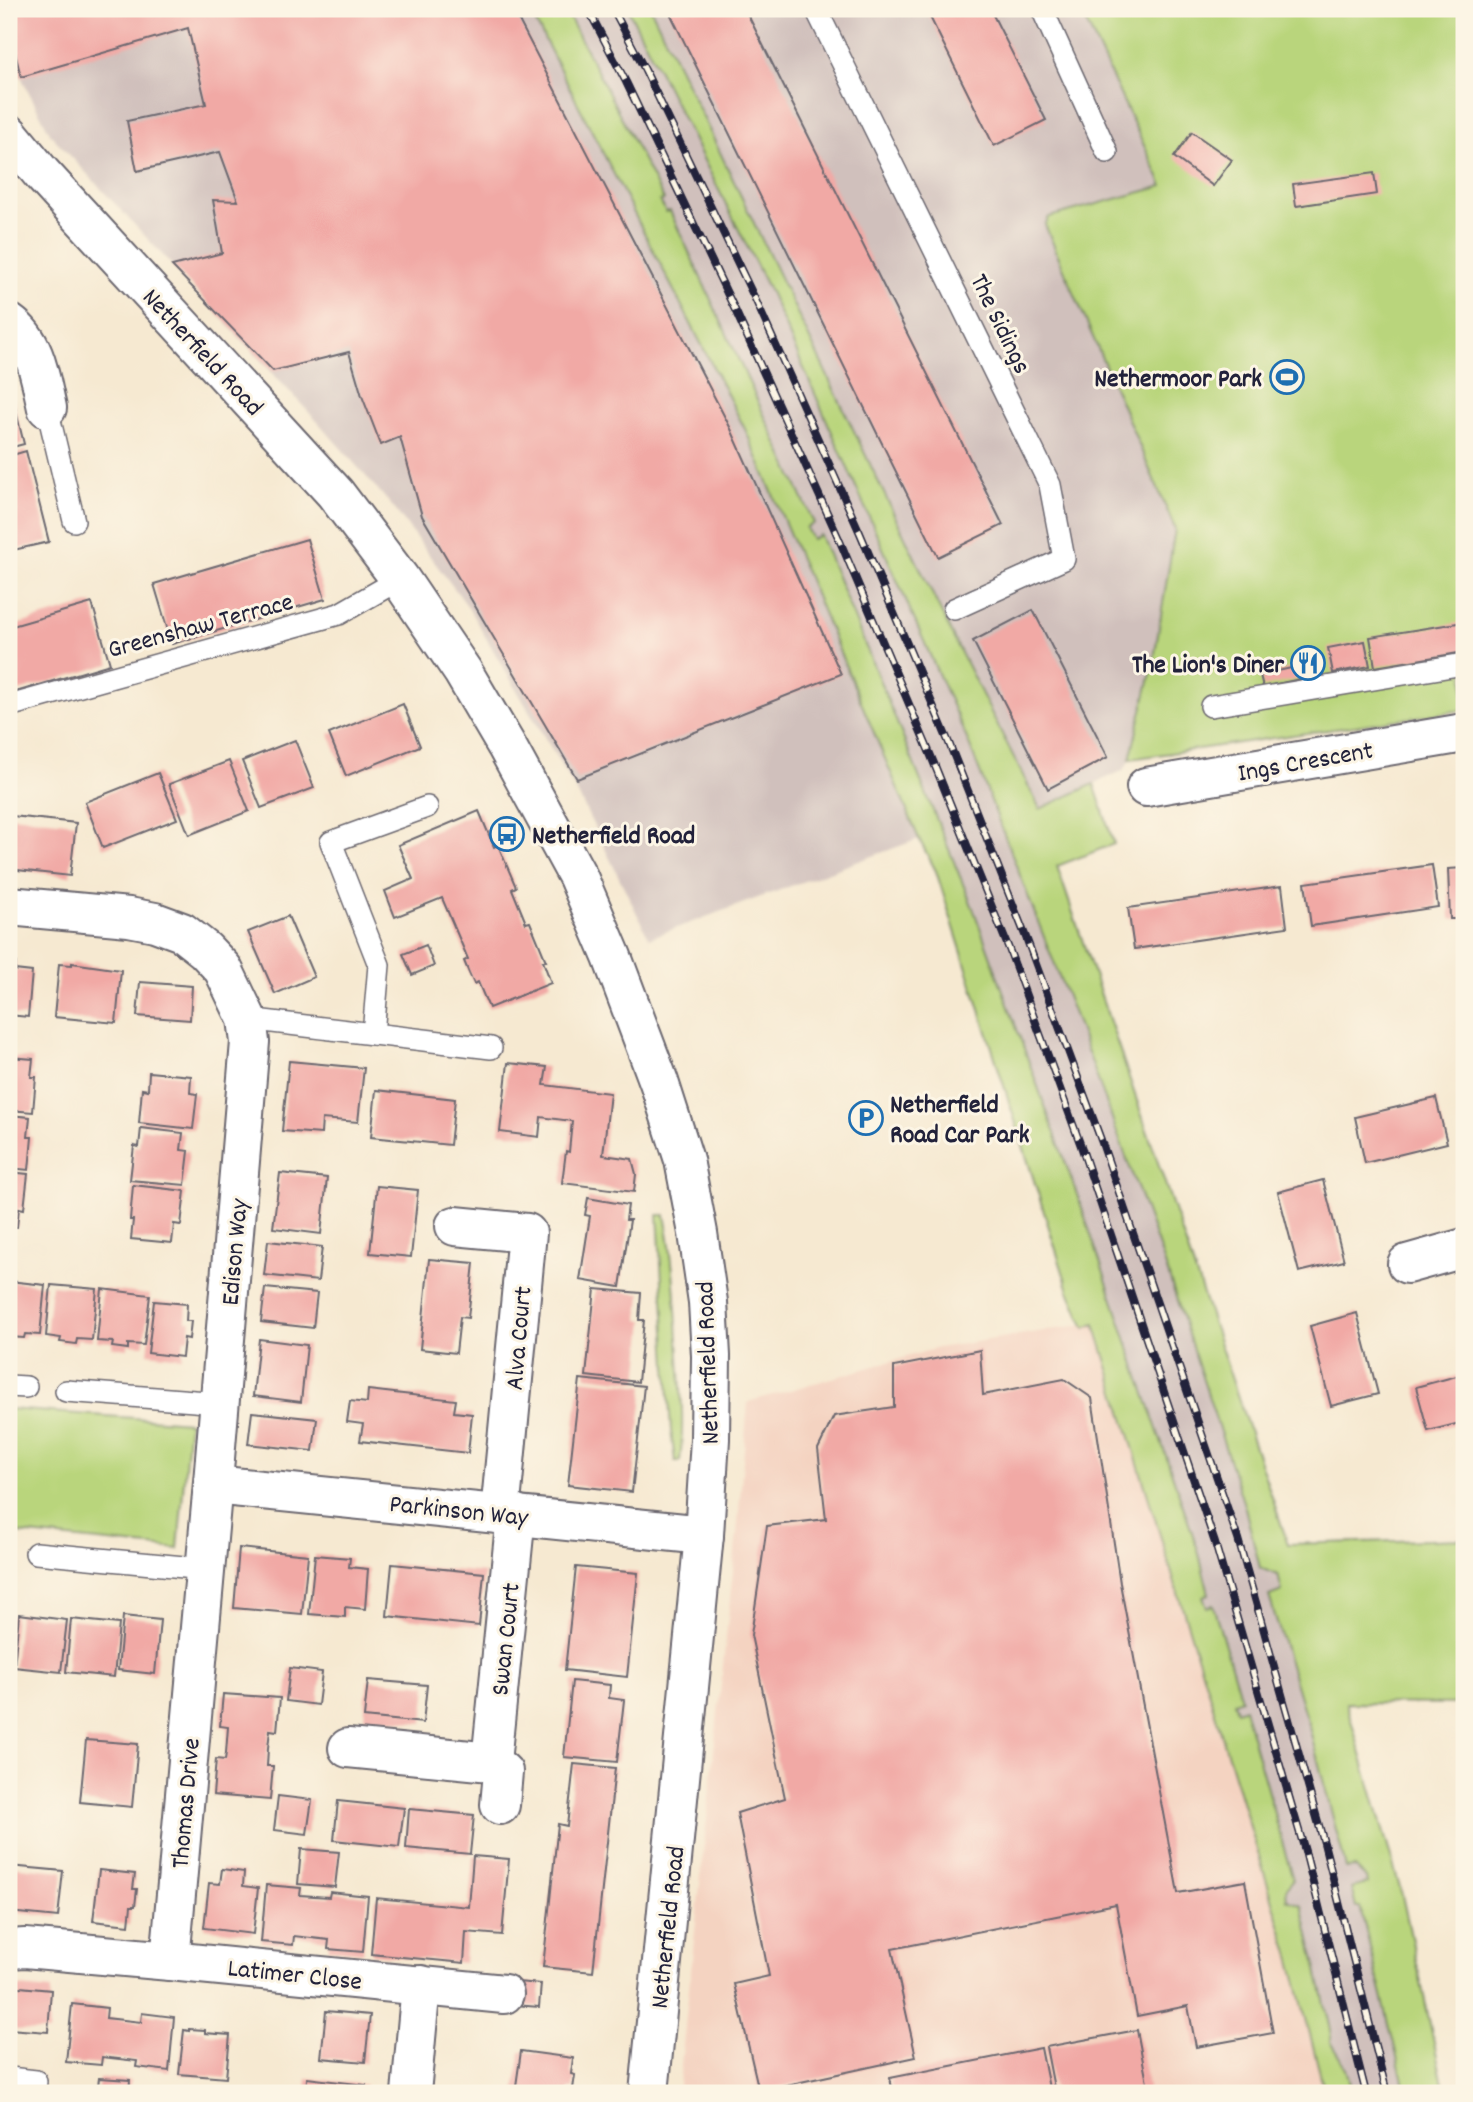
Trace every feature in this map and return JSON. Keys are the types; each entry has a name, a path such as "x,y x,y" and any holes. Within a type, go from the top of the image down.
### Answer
{"street":[{"name":"Netherfield Road","path":"9,134 335,493 400,579 463,672 578,877 659,1082 684,1160 698,1233 709,1316 711,1356 710,1439 704,1535 649,2093"},
{"path":"9,323 21,331 34,356 47,408"},
{"name":"Ings Crescent","path":"1146,787 1464,733"},
{"name":"Edison Way","path":"9,906 129,917 155,922 182,932 205,950 223,970 247,1019 249,1066 213,1485"},
{"name":"Alva Court","path":"455,1226 527,1233 508,1515"},
{"path":"1406,1264 1464,1248"},
{"name":"Parkinson Way","path":"213,1485 704,1535"},
{"name":"Thomas Drive","path":"170,1961 213,1485"},
{"name":"Swan Court","path":"500,1805 503,1772 491,1762 508,1515"},
{"path":"348,1748 491,1762"},
{"path":"9,1949 25,1948 170,1961"},
{"name":"Latimer Close","path":"170,1961 504,1994"},
{"path":"411,2093 421,1985"}],"lane":[{"name":"The Sidings","path":"816,9 1051,485 1065,559 954,609"},
{"path":"1042,9 1107,152"},
{"path":"47,408 74,521"},
{"name":"Greenshaw Terrace","path":"9,706 339,614 400,579"},
{"path":"1210,706 1464,664"},
{"path":"373,1034 379,965 331,842 427,807"},
{"path":"247,1019 491,1048"},
{"path":"66,1391 220,1404"},
{"path":"36,1553 205,1569"},
{"path":"9,2078 36,2081 35,2093"}],"shaded area":[{"path":"9,9 529,9 746,431 919,839 649,938 577,792 466,604 393,507 317,421 51,135 21,77 9,30"},
{"path":"565,9 628,9 771,294 967,739 1075,1017 1164,1261 1245,1508 1260,1568 1278,1575 1282,1591 1269,1597 1311,1734 1346,1867 1355,1867 1366,1878 1367,1884 1351,1888 1360,1907 1406,2093 1352,2093 1346,2068 1330,2041 1331,2030 1287,1900 1286,1889 1293,1879 1244,1708 1237,1711 1234,1702 1241,1699 1213,1605 1207,1607 1203,1596 1208,1594 1198,1550 1079,1200 973,908 820,535 812,539 805,528 814,524 669,211 666,212 660,201 664,199"},
{"path":"651,9 1080,9 1164,186 1049,217 1045,225 1175,529 1153,665 1130,759 1124,770 1040,809 957,645"},
{"path":"1094,1323 1291,1960 1325,2093 678,2093 738,1523 748,1402 938,1348"}],"green space":[{"path":"529,9 565,9 664,200 660,201 666,212 670,211 814,523 806,528 812,539 820,535 973,908 1079,1200 1198,1550 1209,1594 1203,1596 1207,1607 1213,1605 1241,1699 1234,1702 1237,1711 1244,1708 1293,1880 1286,1889 1287,1900 1302,1905 1331,2030 1330,2042 1346,2068 1352,2093 1325,2093 1291,1960 1095,1324 1085,1328 1069,1291 936,871 919,839 746,431"},
{"path":"628,9 651,9 957,645 1040,809 1094,784 1114,844 1057,866 1288,1544 1464,1539 1464,1704 1346,1703 1402,1895 1445,2093 1406,2093 1360,1907 1356,1907 1351,1888 1367,1884 1366,1878 1355,1867 1346,1868 1311,1734 1269,1596 1282,1591 1278,1575 1260,1568 1245,1508 1164,1261 1075,1017 967,739 771,294"},
{"name":"Nethermoor Park","path":"1080,9 1464,9 1464,710 1130,759 1153,665 1175,529 1045,225 1049,217 1163,186"},
{"path":"658,1215 665,1215 673,1276 682,1400 680,1461 675,1461 671,1431"},
{"path":"9,1409 189,1422 178,1549 9,1532"}],"building":[{"path":"9,9 513,9 731,429 841,674 577,779 422,516 400,437 381,445 349,352 273,371 172,266 222,253 213,200 238,201 220,152 137,171 127,121 206,104 188,28 21,77 9,28"},
{"path":"668,9 745,9 1003,525 938,557"},
{"path":"926,9 990,9 1046,120 994,146"},
{"path":"1192,132 1232,160 1213,186 1174,157"},
{"path":"1374,173 1377,194 1296,206 1293,184"},
{"path":"9,388 24,444 9,448"},
{"path":"26,451 49,542 9,551 9,456"},
{"path":"307,539 325,599 172,644 154,584"},
{"path":"92,603 110,664 9,694 9,627"},
{"path":"1033,610 1108,757 1048,789 973,641"},
{"path":"1464,622 1464,652 1375,667 1370,637"},
{"path":"1365,641 1370,666 1333,673 1328,648"},
{"path":"1319,653 1323,674 1263,687 1260,675 1296,667 1295,658"},
{"path":"403,704 420,746 346,776 329,734"},
{"path":"295,740 314,788 261,808 242,761"},
{"path":"229,761 249,811 189,835 169,784"},
{"path":"158,773 177,819 103,848 85,802"},
{"path":"479,811 494,847 498,845 516,887 512,889 526,923 530,922 546,961 543,961 551,983 489,1008 478,982 474,984 469,973 464,961 468,959 442,898 395,917 385,891 413,879 398,845"},
{"path":"12,816 76,823 70,876 9,869"},
{"path":"1432,865 1438,907 1311,926 1305,883"},
{"path":"1464,868 1464,919 1450,919 1448,869"},
{"path":"1282,886 1287,927 1134,949 1128,908"},
{"path":"288,916 314,977 275,994 248,932"},
{"path":"426,945 434,966 412,975 403,954"},
{"path":"9,961 16,962 15,970 32,972 28,1017 9,1015"},
{"path":"72,963 121,970 116,1023 54,1017 59,964"},
{"path":"140,982 192,986 190,1020 137,1016"},
{"path":"9,1057 33,1059 31,1077 36,1077 33,1112 9,1110"},
{"path":"289,1061 364,1068 358,1122 322,1119 321,1134 282,1131"},
{"path":"508,1063 547,1067 544,1085 610,1093 603,1155 632,1159 636,1174 634,1192 562,1183 572,1121 541,1117 539,1137 500,1132"},
{"path":"149,1072 191,1076 190,1093 197,1094 193,1129 139,1123 142,1089 148,1090"},
{"path":"376,1090 455,1099 450,1145 371,1137"},
{"path":"1436,1098 1447,1143 1365,1163 1355,1117"},
{"path":"9,1115 30,1117 28,1137 32,1137 29,1170 9,1168"},
{"path":"141,1128 183,1133 181,1150 189,1151 185,1185 130,1180 134,1146 139,1147"},
{"path":"9,1172 28,1174 24,1209 19,1208 17,1227 9,1227"},
{"path":"280,1173 327,1178 321,1234 273,1228"},
{"path":"1323,1180 1344,1261 1299,1272 1278,1192"},
{"path":"133,1185 185,1191 181,1225 174,1224 172,1243 131,1239"},
{"path":"377,1186 418,1190 411,1257 370,1253"},
{"path":"588,1198 628,1205 626,1220 630,1220 620,1287 580,1280 590,1216 585,1215"},
{"path":"268,1241 322,1247 318,1281 264,1275"},
{"path":"429,1259 474,1263 468,1318 460,1317 456,1353 420,1349"},
{"path":"9,1281 45,1285 40,1335 9,1337"},
{"path":"51,1285 97,1289 92,1340 77,1339 76,1344 60,1342 61,1338 46,1336"},
{"path":"265,1288 317,1293 313,1328 261,1322"},
{"path":"102,1289 150,1295 144,1345 128,1344 128,1349 112,1347 113,1342 97,1341"},
{"path":"595,1289 641,1293 639,1320 644,1320 638,1382 586,1376"},
{"path":"154,1301 187,1304 186,1321 191,1321 189,1339 184,1338 182,1357 148,1353"},
{"path":"1357,1313 1378,1394 1331,1406 1310,1326"},
{"path":"259,1339 307,1345 301,1402 253,1396"},
{"path":"980,1350 983,1395 1064,1379 1092,1398 1120,1583 1178,1893 1245,1881 1273,2033 1196,2047 1188,2006 1137,2016 1116,1904 892,1949 916,2057 759,2091 734,1984 769,1976 737,1813 785,1798 751,1635 767,1526 826,1519 818,1449 834,1416 894,1407 894,1367"},
{"path":"1464,1374 1464,1422 1428,1431 1416,1387"},
{"path":"580,1379 644,1386 632,1492 568,1485"},
{"path":"368,1390 456,1400 454,1412 472,1414 468,1453 360,1441 363,1424 347,1422 350,1401 367,1403"},
{"path":"252,1412 317,1419 313,1451 248,1444"},
{"path":"239,1548 308,1555 302,1614 234,1608"},
{"path":"315,1555 350,1558 349,1567 368,1569 365,1609 345,1607 345,1617 309,1614"},
{"path":"392,1564 484,1573 479,1626 387,1616"},
{"path":"576,1567 638,1573 627,1677 565,1670"},
{"path":"19,1614 67,1620 61,1672 14,1667"},
{"path":"9,1615 15,1615 11,1657 9,1657"},
{"path":"123,1616 160,1620 155,1674 118,1670"},
{"path":"71,1619 119,1624 114,1677 66,1672"},
{"path":"290,1668 322,1672 318,1705 286,1701"},
{"path":"368,1680 427,1685 423,1723 364,1717"},
{"path":"572,1681 610,1685 609,1698 624,1700 617,1762 564,1757"},
{"path":"223,1694 280,1698 277,1731 270,1730 268,1748 267,1766 273,1766 270,1800 213,1795 216,1759 225,1760 226,1753 228,1727 220,1726"},
{"path":"86,1740 138,1744 132,1807 80,1802"},
{"path":"574,1764 615,1768 593,1972 543,1967 558,1824 567,1826"},
{"path":"278,1796 312,1800 307,1834 274,1830"},
{"path":"338,1801 404,1808 399,1847 334,1840"},
{"path":"409,1809 474,1815 470,1854 406,1848"},
{"path":"301,1849 339,1852 335,1887 298,1884"},
{"path":"473,1856 509,1859 502,1935 466,1932 464,1963 371,1954 376,1898 469,1907"},
{"path":"9,1866 63,1871 58,1917 9,1912"},
{"path":"222,1869 244,1872 243,1886 258,1888 253,1934 204,1928 209,1883 220,1884"},
{"path":"99,1870 135,1874 135,1906 131,1906 129,1925 93,1921"},
{"path":"266,1885 301,1888 300,1895 329,1897 330,1892 368,1896 363,1952 328,1949 329,1940 294,1936 293,1945 261,1942"},
{"path":"517,1982 541,1984 539,2007 515,2005"},
{"path":"9,1986 51,1990 48,2032 9,2029"},
{"path":"72,2004 107,2008 106,2018 141,2022 142,2013 174,2017 169,2071 136,2067 137,2061 102,2057 101,2065 66,2062"},
{"path":"326,2011 370,2015 365,2062 321,2058"},
{"path":"184,2030 230,2035 226,2078 179,2074"},
{"path":"1137,2030 1149,2093 1055,2093 1046,2047"},
{"path":"1041,2048 1050,2093 893,2093 890,2078"},
{"path":"521,2051 573,2058 573,2089 569,2089 568,2093 515,2093"},
{"path":"99,2078 130,2080 129,2093 97,2093"},
{"path":"307,2078 366,2085 365,2093 306,2093"}],"railway":[{"path":"588,9 626,82 736,312 839,539 1009,949 1081,1146 1215,1543 1305,1851 1366,2093"},
{"path":"613,9 756,301 860,533 949,743 1027,940 1101,1140 1238,1539 1324,1843 1387,2093"}],"place":[{"name":"Nethermoor Park","path":"1287,377"},
{"name":"The Lion's Diner","path":"1308,663"},
{"name":"Netherfield Road","path":"507,834"},
{"name":"Netherfield Road Car Park","path":"866,1118"}]}
